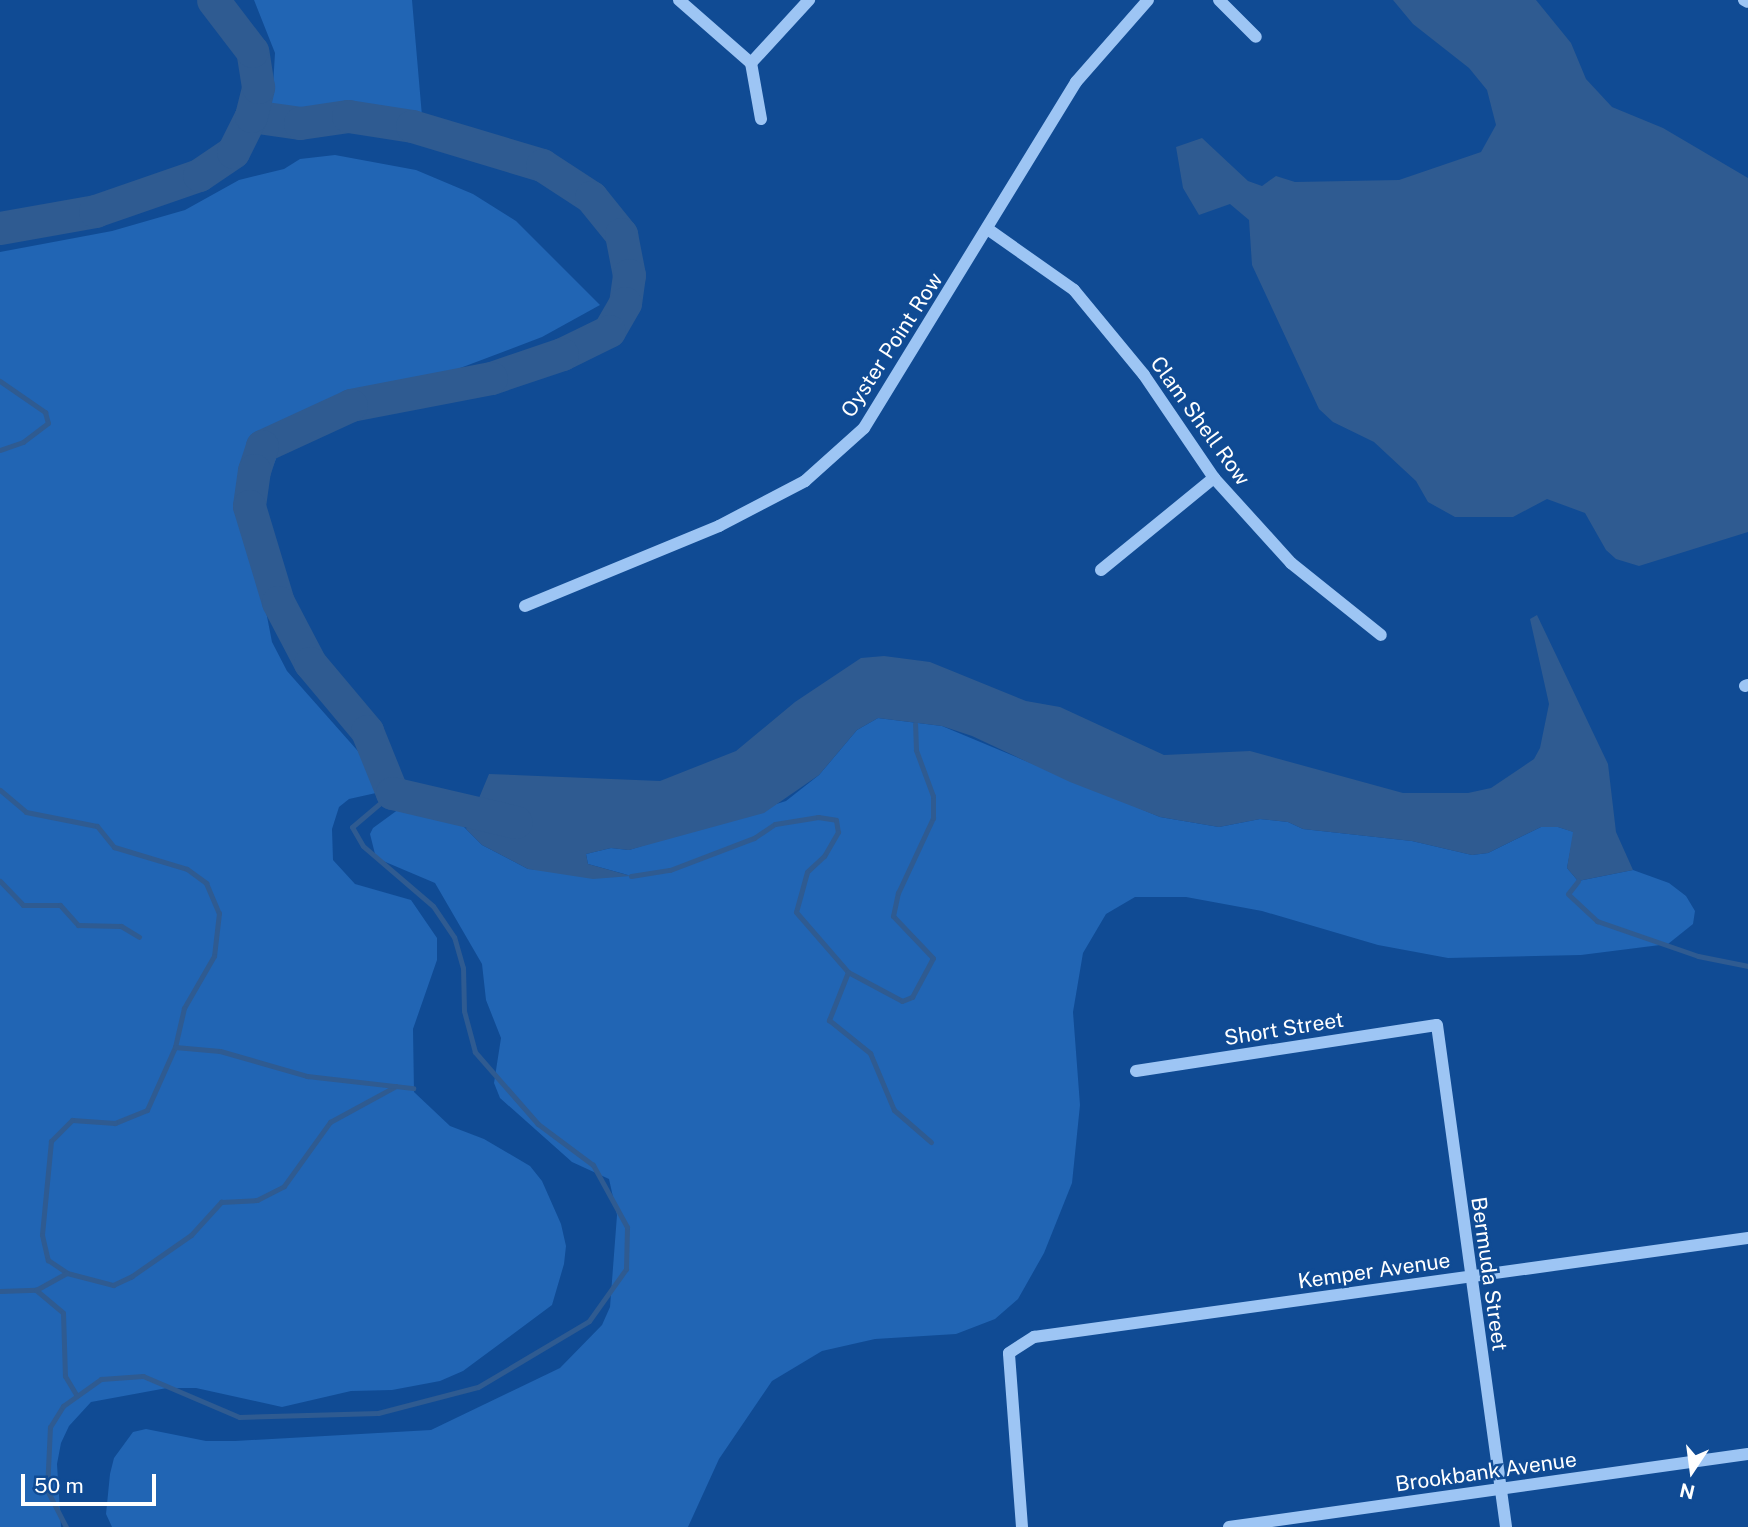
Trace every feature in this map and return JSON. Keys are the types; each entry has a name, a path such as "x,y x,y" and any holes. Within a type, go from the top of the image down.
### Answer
{"street":[{"path":"679,0 751,62 761,119"},
{"path":"751,62 809,0"},
{"name":"Oyster Point Row","path":"525,606 719,526 805,481 864,428 989,230 1076,82 1148,0"},
{"path":"1219,0 1256,37"},
{"name":"Clam Shell Row","path":"989,230 1074,290 1144,375 1214,478 1291,563 1381,635"},
{"path":"1101,570 1214,478"},
{"name":"Short Street","path":"1136,1071 1437,1025"},
{"name":"Bermuda Street","path":"1437,1025 1506,1527"},
{"name":"Kemper Avenue","path":"1022,1527 1009,1353 1034,1337 1748,1238"},
{"name":"Brookbank Avenue","path":"1229,1527 1748,1454"}],"shaded area":[{"path":"254,0 412,0 422,116 329,106 271,118 275,53"},
{"path":"1393,0 1536,0 1571,43 1586,79 1612,107 1663,128 1748,178 1748,532 1639,566 1616,559 1606,550 1585,513 1547,499 1513,517 1455,517 1428,502 1416,481 1374,442 1333,422 1319,409 1252,265 1249,220 1230,204 1199,215 1183,188 1176,147 1202,138 1248,181 1262,186 1276,176 1295,182 1399,180 1481,152 1496,125 1487,90 1469,68 1413,24"},
{"path":"335,155 416,170 473,194 516,221 600,305 542,337 447,373 363,392 314,413 278,454 259,500 264,601 272,642 287,671 380,776 376,793 349,799 339,807 332,829 333,860 355,884 411,900 437,938 437,960 413,1029 414,1092 450,1126 484,1139 530,1166 542,1181 561,1224 566,1246 564,1264 552,1305 463,1371 440,1381 392,1390 351,1391 282,1407 196,1388 167,1388 91,1402 69,1426 61,1443 57,1464 61,1527 0,1527 0,252 112,231 185,210 239,180 284,169 300,159"},
{"path":"1537,615 1608,764 1616,832 1633,870 1578,881 1567,868 1573,832 1558,827 1541,827 1488,853 1472,855 1412,841 1303,829 1288,822 1260,819 1219,827 1160,817 1070,782 972,736 942,726 878,718 857,730 819,775 764,813 629,850 611,848 586,854 588,864 631,876 593,879 528,869 482,845 466,829 489,774 660,781 736,751 795,702 861,658 884,656 930,662 1026,701 1060,707 1164,755 1250,751 1403,793 1468,793 1491,788 1534,759 1540,748 1549,704 1530,619"},
{"path":"878,718 942,726 1160,817 1219,827 1260,819 1288,822 1303,829 1412,841 1472,855 1488,853 1541,827 1558,827 1574,832 1567,868 1578,881 1633,870 1669,883 1686,896 1695,911 1693,924 1668,944 1581,955 1448,958 1378,945 1262,911 1186,897 1135,897 1106,914 1083,953 1073,1012 1080,1105 1072,1183 1044,1253 1018,1299 995,1319 956,1334 875,1339 822,1351 772,1381 719,1459 688,1527 112,1527 106,1514 110,1474 114,1458 133,1432 146,1429 206,1441 235,1441 431,1430 560,1368 602,1325 610,1307 617,1215 609,1179 572,1162 500,1098 494,1083 501,1038 486,1000 482,964 435,883 376,858 370,834 373,828 399,809 420,807 455,818 482,845 528,869 628,875 588,864 586,854 611,848 629,850 786,801 819,775 857,730"}],"waterway":[{"path":"0,228 95,211 199,175 233,152 251,116 258,87 252,51 213,0"},
{"path":"251,116 300,123 348,116 412,126 542,165 591,197 621,234 629,275 625,303 609,331 562,354 491,378 351,405 262,446 254,470 249,506 278,602 310,663 367,731 392,793 516,822"},
{"path":"0,381 45,412 48,423 23,442 0,450"},
{"path":"631,876 670,870 754,838 775,824 818,817 836,820 838,832 824,856 807,872 796,912 848,972 902,1001 912,997 933,958 893,916 898,893 933,818 933,796 916,750 915,724"},
{"path":"0,790 26,812 97,826 114,847 187,869 206,883 219,913 214,956 184,1008 175,1047 147,1110 115,1123 72,1120 51,1141 42,1235 48,1260 67,1273 113,1285 132,1276 191,1235 221,1202 257,1200 284,1186 330,1122 396,1086"},
{"path":"66,1527 47,1490 50,1427 63,1406 101,1379 143,1376 239,1417 378,1413 478,1387 589,1321 626,1269 627,1227 593,1165 538,1124 475,1052 464,1011 463,968 454,937 433,906 363,846 352,827 392,793"},
{"path":"0,881 23,905 60,905 78,925 121,926 139,937"},
{"path":"1578,881 1568,894 1597,921 1698,956 1748,966"},
{"path":"848,972 829,1020 870,1053 894,1110 931,1142"},
{"path":"175,1047 220,1051 307,1076 413,1088"},
{"path":"0,1291 36,1290 67,1273"},
{"path":"36,1290 63,1313 65,1376 77,1396"}]}
